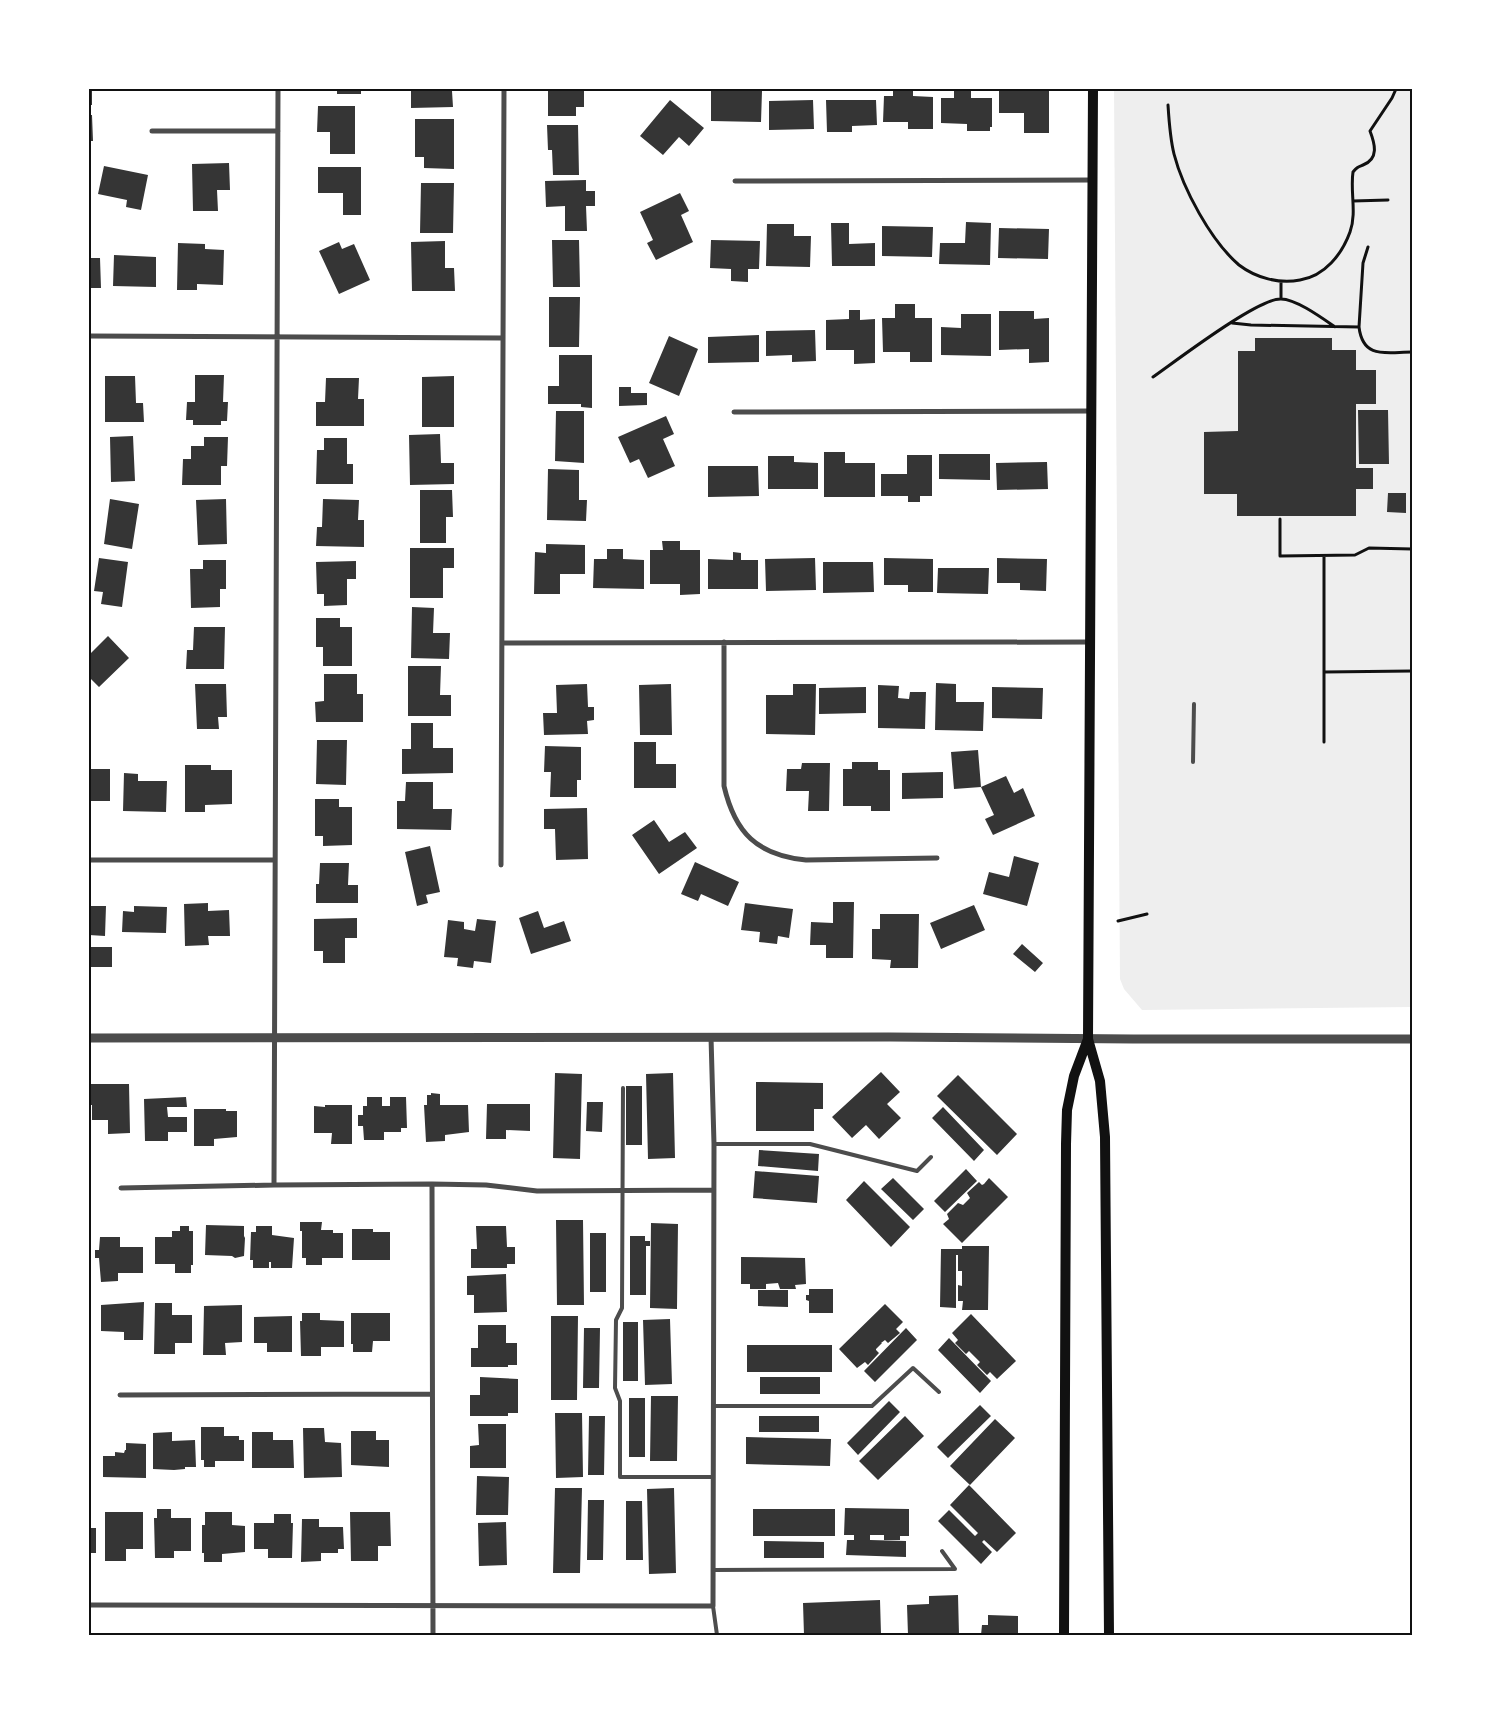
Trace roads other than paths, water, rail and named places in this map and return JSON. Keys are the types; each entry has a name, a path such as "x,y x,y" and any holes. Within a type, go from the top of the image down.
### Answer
{"main road":[{"path":"1093,89 1088,1038 1100,1080 1105,1137 1109,1635"},
{"path":"1064,1635 1066,1144 1068,1110 1074,1076 1088,1038"}],"street":[{"path":"274,1185 273,1038 278,89"},
{"path":"501,865 504,89"},
{"path":"152,131 278,131"},
{"path":"735,181 1093,180"},
{"path":"89,336 503,338"},
{"path":"734,412 1092,411"},
{"path":"724,642 724,786 729,807 739,826 754,842 768,852 788,859 937,858"},
{"path":"502,643 1091,642"},
{"path":"89,860 274,860"},
{"path":"89,1605 433,1604 713,1606 714,1144 711,1037"},
{"path":"89,1038 1412,1038"},
{"path":"121,1188 432,1184 486,1185 537,1191 714,1190"},
{"path":"432,1184 433,1635"},
{"path":"120,1394 432,1394"}],"lane":[{"path":"1193,762 1194,704"},
{"path":"623,1088 622,1308 616,1320 615,1388 620,1401 620,1477 713,1477"},
{"path":"714,1144 810,1144 917,1171 931,1157"},
{"path":"713,1406 872,1406 913,1368 939,1392"},
{"path":"713,1570 956,1569 942,1551"},
{"path":"713,1606 717,1635"}]}
